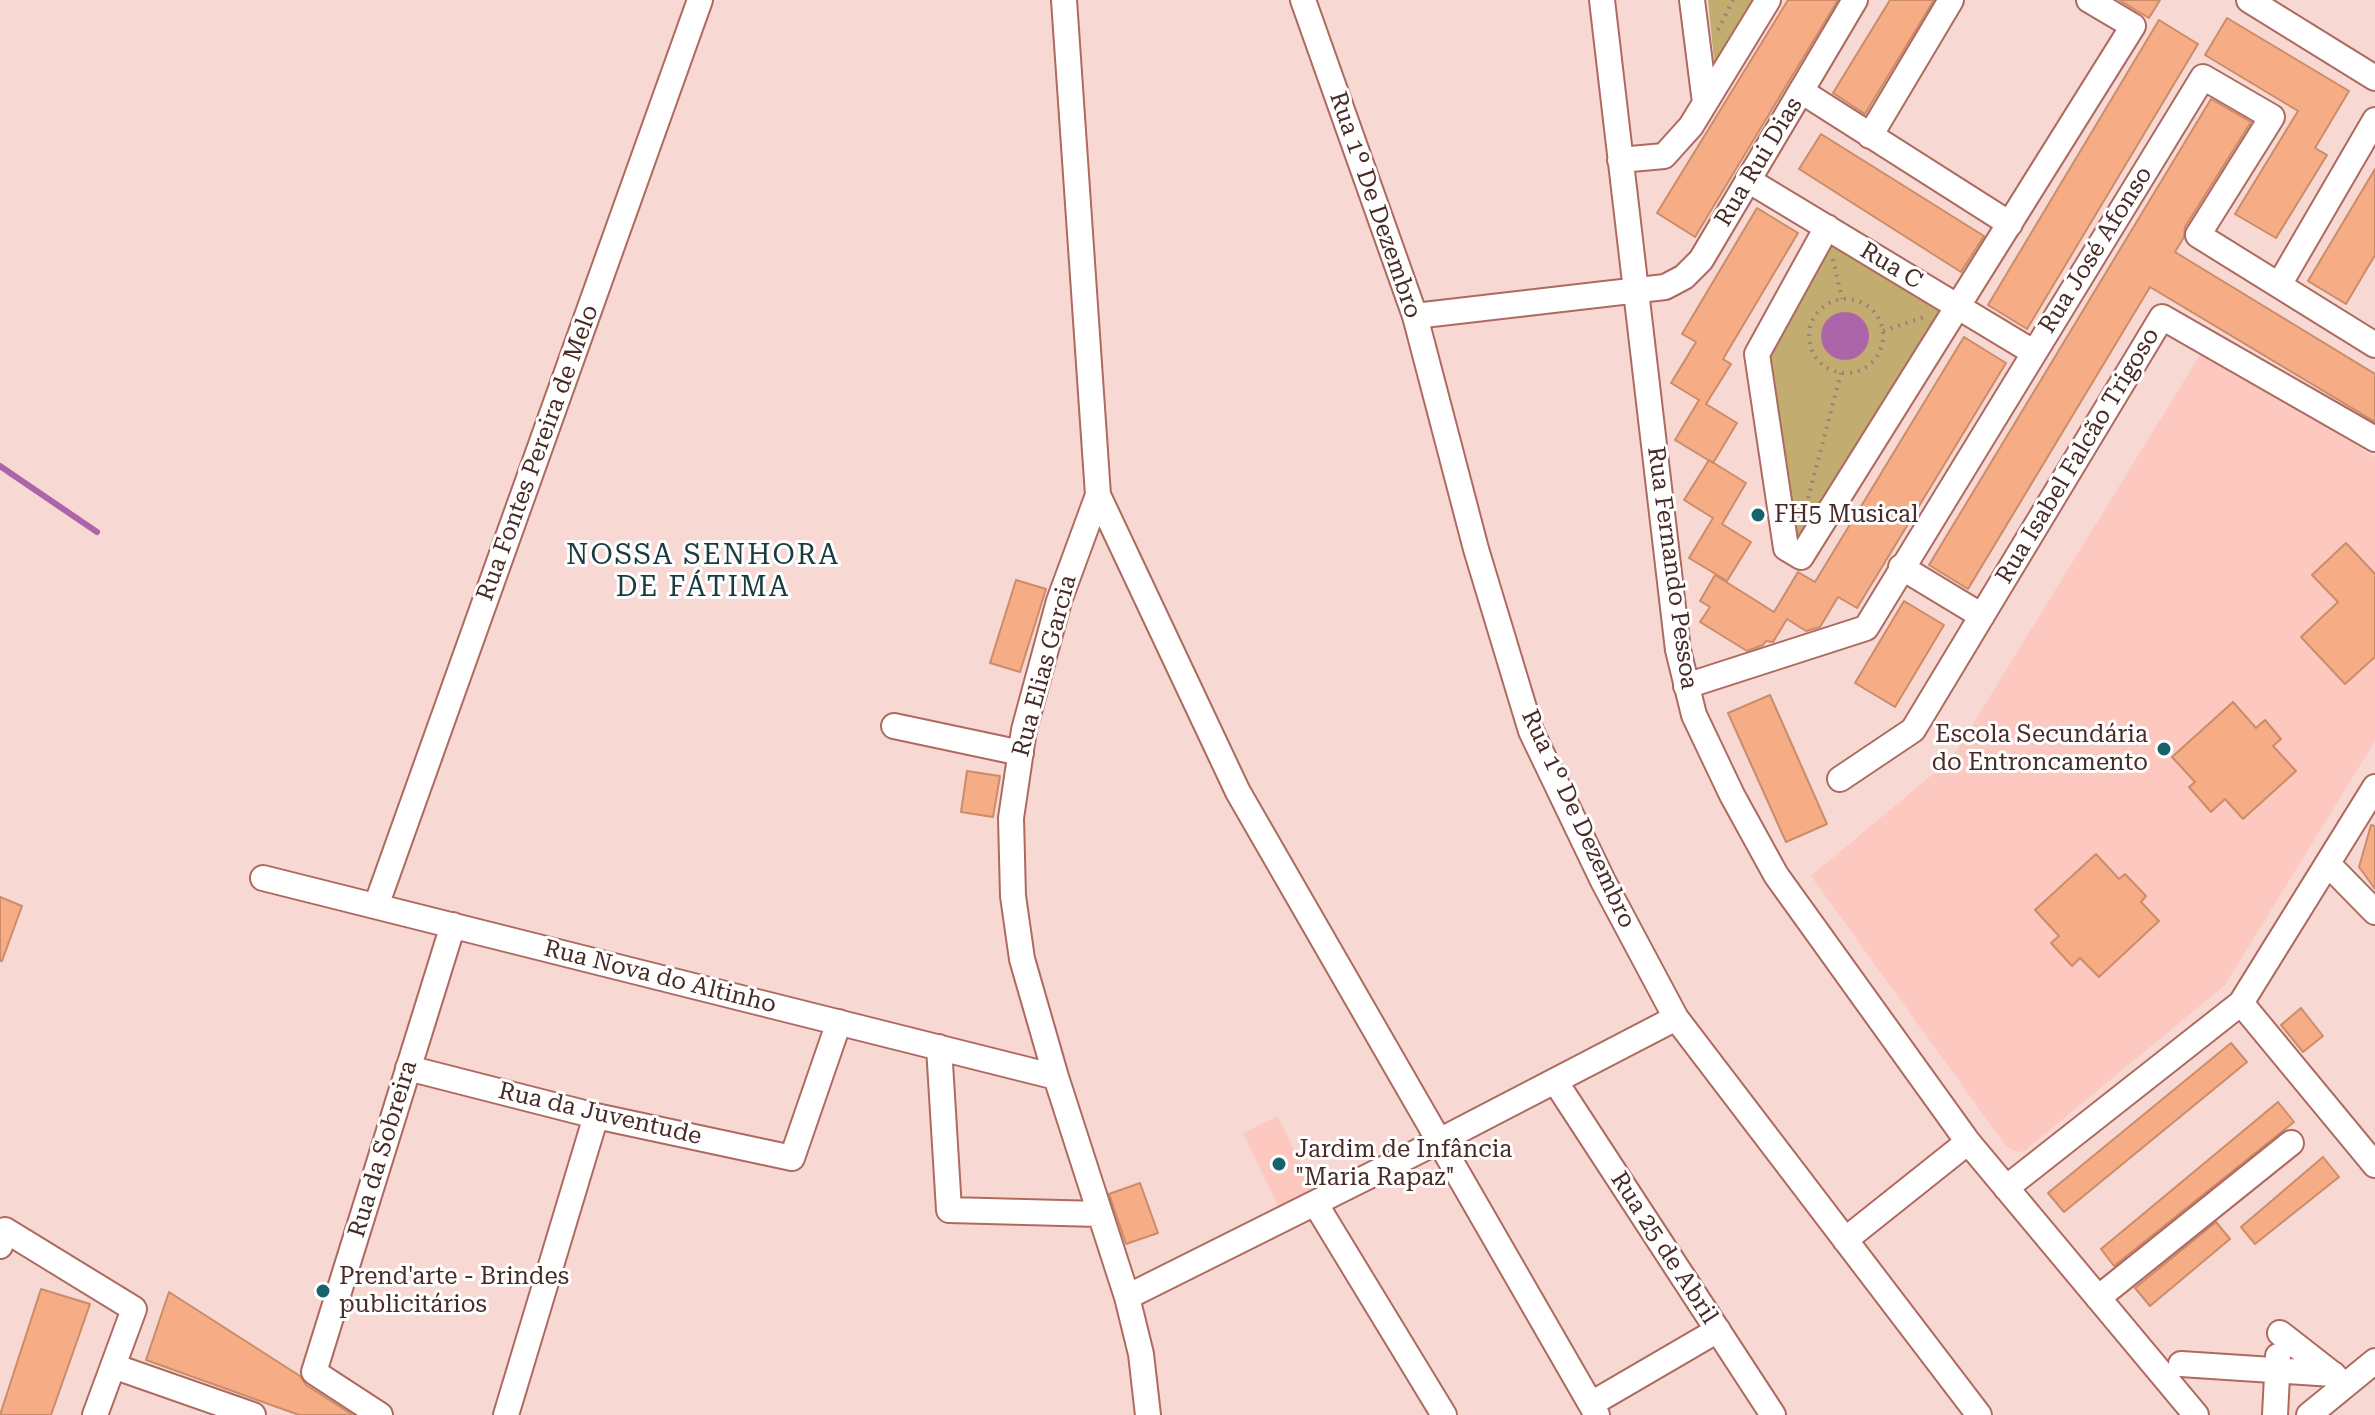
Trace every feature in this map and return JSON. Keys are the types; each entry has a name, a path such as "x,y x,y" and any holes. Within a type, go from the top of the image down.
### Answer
{"street":[{"name":"Rua Fontes Pereira de Melo","path":"376,906 700,0"},
{"name":"Rua Elias Garcia","path":"1064,0 1098,495 1059,601 1024,730 1011,818 1013,896 1022,959 1056,1077 1127,1297 1141,1354 1148,1415"},
{"name":"Rua 1º De Dezembro","path":"1303,0 1415,316 1476,549 1531,731 1603,881 1676,1018 1979,1415"},
{"name":"Rua Fernando Pessoa","path":"1602,0 1676,635 1694,715 1732,795 1776,875 1968,1142 2196,1415"},
{"path":"1692,0 1705,103"},
{"path":"1620,160 1664,156 1691,126 1768,0"},
{"name":"Rua Rui Dias","path":"1415,316 1665,287 1684,277 1701,260 1855,0"},
{"path":"1870,136 1951,0"},
{"path":"1828,237 1757,354 1786,548 1801,557 1947,310 2010,224 2133,26 2089,0"},
{"path":"2249,0 2375,78"},
{"name":"Rua José Afonso","path":"1686,686 1866,628 2203,77 2272,117 2198,235 2375,345"},
{"path":"1801,91 2010,224"},
{"path":"2279,285 2375,120"},
{"name":"Rua C","path":"1748,180 1828,237 1947,310 2033,352"},
{"name":"Rua Isabel Falcão Trigoso","path":"1840,779 1913,730 2162,317 2375,439"},
{"path":"1098,495 1238,792 1594,1409 1718,1330"},
{"path":"1901,567 1982,616"},
{"path":"894,726 1021,753"},
{"path":"2006,1188 2241,1003 2375,787"},
{"path":"2328,864 2375,912"},
{"name":"Rua Nova do Altinho","path":"263,878 1056,1077"},
{"name":"Rua da Sobreira","path":"380,1415 314,1372 453,925"},
{"path":"2241,1003 2375,1165"},
{"path":"1127,1297 1676,1018"},
{"name":"Rua da Juventude","path":"408,1068 596,1116 792,1158 839,1022"},
{"path":"939,1047 949,1210 1099,1214"},
{"name":"Rua 25 de Abril","path":"1555,1081 1773,1415"},
{"path":"506,1415 596,1116"},
{"path":"1845,1240 1968,1142"},
{"path":"2098,1298 2291,1143"},
{"path":"1315,1203 1444,1415"},
{"path":"0,1246 5,1230 134,1309 95,1415"},
{"path":"2275,1415 2280,1333 2339,1379"},
{"path":"2309,1415 2339,1379 2375,1361"},
{"path":"2181,1364 2339,1379"},
{"path":"113,1366 253,1415"}],"path":[{"path":"1712,41 1733,0"},
{"path":"1828,237 1842,299"},
{"path":"1842,299 1860,301 1871,308 1879,318 1883,331 1883,343 1870,365 1859,372 1841,373 1823,366 1810,347 1809,335 1817,313 1826,305 1842,299"},
{"path":"1883,331 1947,310"},
{"path":"1803,517 1841,373"}],"shaded area":[{"path":"1708,0 1762,0 1716,76 1712,41"},
{"path":"1827,233 1949,309 1802,549 1788,541 1761,354"},
{"path":"1845,312 1862,319 1869,336 1862,353 1845,360 1828,353 1821,336 1828,319"},
{"name":"Escola Secundária do Entroncamento","path":"2203,350 2375,457 2375,741 2225,985 2023,1152 2015,1151 2006,1146 1811,876 1952,758"},
{"name":"Jardim de Infância \"Maria Rapaz\"","path":"1278,1116 1316,1196 1281,1212 1243,1133"}],"building":[{"path":"1788,0 1838,0 1695,237 1657,213"},
{"path":"1890,0 1934,0 1865,114 1833,93"},
{"path":"2119,0 2160,0 2149,18"},
{"path":"2227,18 2349,91 2315,148 2327,155 2276,238 2235,214 2298,111 2205,55"},
{"path":"2159,20 2198,44 2027,329 1988,305"},
{"path":"2211,99 2251,122 2185,227 2184,237 2175,252 2375,374 2375,422 2150,287 1968,589 1929,565"},
{"path":"1821,134 1984,236 1961,272 1799,169"},
{"path":"2375,169 2375,255 2346,304 2308,281"},
{"path":"1757,208 1798,233 1723,359 1731,364 1706,404 1737,423 1713,463 1675,440 1699,400 1671,383 1696,342 1682,334"},
{"path":"1964,337 2006,363 1857,608 1838,597 1820,627 1806,631 1787,619 1773,642 1766,641 1747,651 1700,622 1710,607 1700,601 1715,575 1774,612 1798,572 1815,582"},
{"path":"1709,460 1746,483 1722,524 1751,542 1727,581 1689,558 1713,518 1684,500"},
{"path":"2346,543 2375,574 2375,657 2345,684 2301,637 2338,602 2312,575"},
{"path":"1016,580 1046,589 1020,672 990,663"},
{"path":"1904,601 1944,625 1895,707 1855,683"},
{"path":"1770,695 1827,824 1786,842 1728,713"},
{"path":"2233,702 2256,728 2265,720 2281,739 2273,746 2296,771 2243,819 2225,799 2211,812 2189,787 2195,782 2172,757"},
{"path":"967,771 1000,776 993,817 961,812"},
{"path":"2371,825 2375,826 2375,889 2359,867"},
{"path":"2096,854 2119,879 2125,874 2146,896 2141,902 2159,921 2099,977 2080,958 2072,966 2051,943 2059,936 2035,910"},
{"path":"0,897 22,906 2,961 0,961"},
{"path":"2301,1008 2323,1036 2303,1052 2281,1025"},
{"path":"2231,1043 2247,1062 2064,1212 2048,1193"},
{"path":"2278,1102 2294,1122 2114,1266 2101,1249"},
{"path":"2323,1157 2339,1177 2255,1244 2241,1227"},
{"path":"1140,1183 1158,1233 1126,1244 1109,1194"},
{"path":"2216,1222 2230,1239 2150,1306 2135,1288"},
{"path":"41,1289 90,1304 51,1415 0,1415"},
{"path":"169,1292 300,1376 306,1385 353,1415 299,1415 146,1360"}],"waterway":[{"path":"0,466 97,532"}],"place":[{"name":"FH5 Musical","path":"1758,515"},
{"name":"Escola Secundária do Entroncamento","path":"2164,749"},
{"name":"Jardim de Infância \"Maria Rapaz\"","path":"1279,1164"},
{"name":"Prend'arte - Brindes publicitários","path":"323,1291"}],"district":[{"name":"NOSSA SENHORA DE FÁTIMA","path":"703,572"}]}
